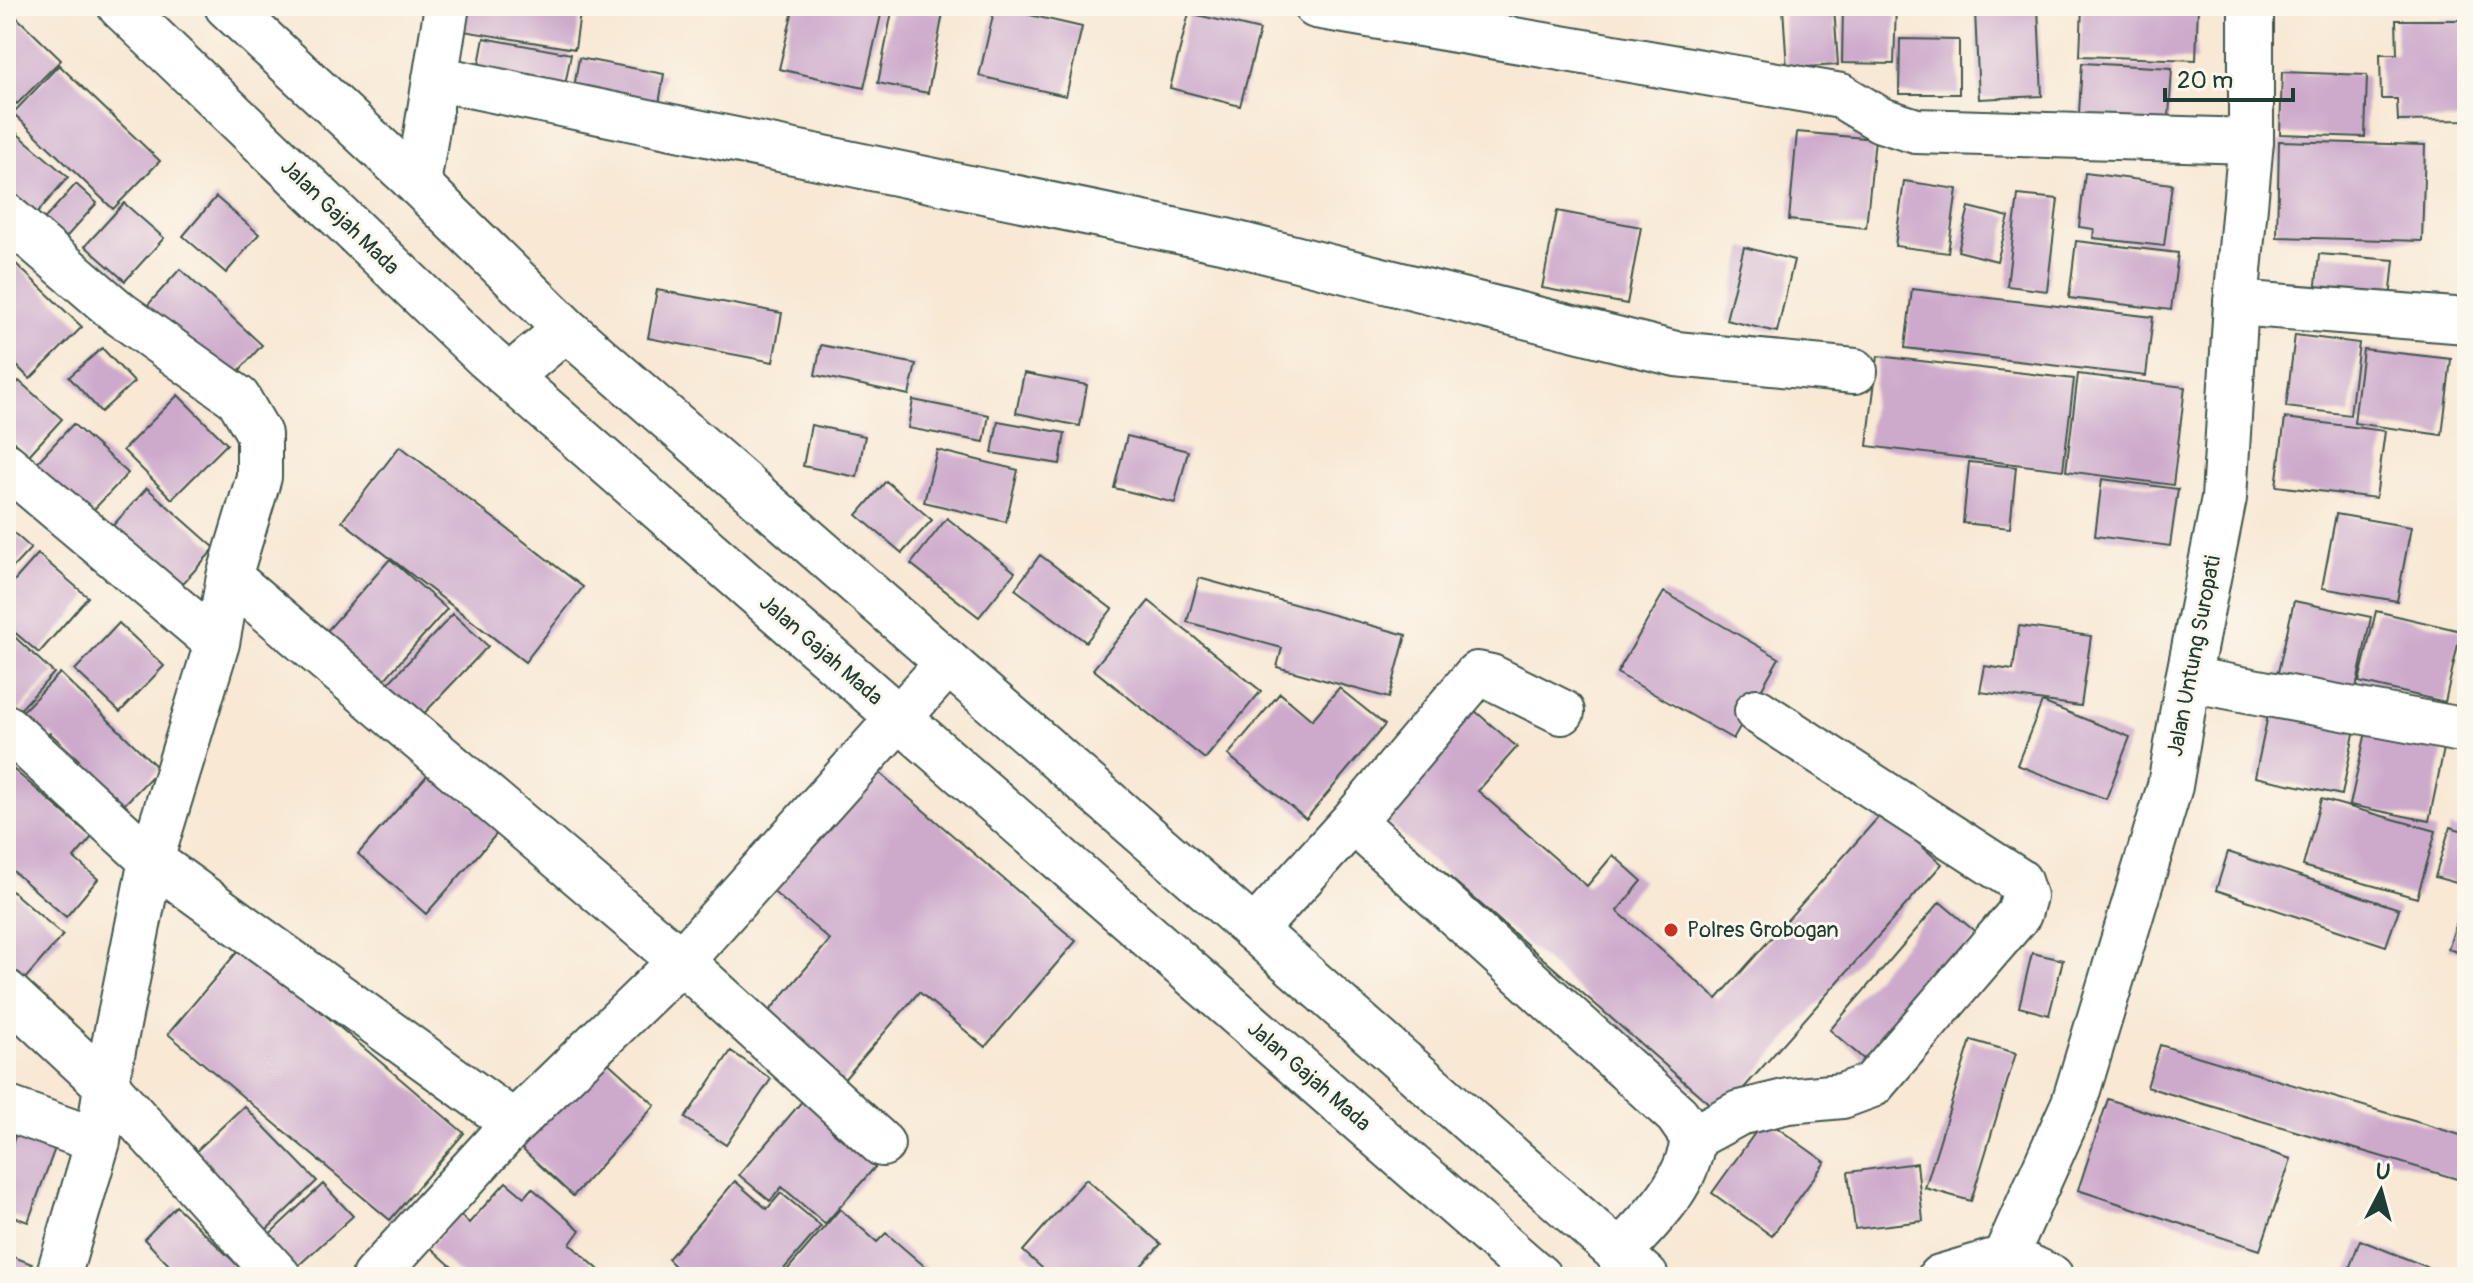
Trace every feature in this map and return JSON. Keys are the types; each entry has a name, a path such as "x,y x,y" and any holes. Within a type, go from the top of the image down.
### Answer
{"street":[{"name":"Jalan Gajah Mada","path":"120,6 509,377 1539,1277"},
{"path":"227,6 418,184 566,329 1254,930 1632,1266 1690,1160 1693,1138 1677,1115 1353,821"},
{"path":"418,184 447,6"},
{"path":"1316,6 1841,96 1881,120 1916,131 2251,141"},
{"name":"Jalan Untung Suropati","path":"2002,1267 2074,1103 2170,786 2224,498 2236,303 2251,141 2251,6"},
{"path":"435,78 1226,241 1676,354 1855,371"},
{"path":"6,216 119,313 238,398 259,434 259,477 229,577 217,643 151,860 106,1085 98,1141 58,1277"},
{"path":"2236,303 2467,321"},
{"path":"509,377 566,329"},
{"path":"6,465 217,643"},
{"path":"229,577 681,961 882,1144"},
{"path":"374,1277 514,1123 681,961 948,663"},
{"path":"1254,930 1353,821 1477,674 1491,677 1562,712"},
{"path":"2188,679 2467,731"},
{"path":"1693,1138 1739,1113 1788,1101 1842,1096 1872,1085 2019,914 2024,896 2019,881 1757,711"},
{"path":"6,727 151,860 514,1123"},
{"path":"6,992 106,1085 279,1277"},
{"path":"6,1108 98,1141"},
{"path":"1940,1277 2002,1267 2048,1276"}],"building":[{"path":"461,6 581,6 575,49 457,30"},
{"path":"794,6 883,6 864,88 779,69"},
{"path":"893,6 943,13 928,93 878,83"},
{"path":"1834,6 1838,65 1787,68 1783,8"},
{"path":"1843,6 1896,6 1894,64 1842,63"},
{"path":"2082,6 2198,6 2196,60 2080,56"},
{"path":"6,7 61,60 17,104 6,93"},
{"path":"995,7 1082,27 1066,96 979,76"},
{"path":"2038,8 2042,96 1979,99 1975,11"},
{"path":"1189,13 1260,30 1240,106 1170,88"},
{"path":"2396,20 2467,20 2467,120 2398,121 2397,99 2381,99 2380,54 2397,54"},
{"path":"484,38 571,54 563,96 476,80"},
{"path":"1900,39 1959,40 1959,94 1899,94"},
{"path":"579,58 664,74 658,110 573,94"},
{"path":"2082,63 2172,68 2168,134 2078,130"},
{"path":"59,65 160,161 113,209 13,113"},
{"path":"2282,72 2367,75 2365,137 2280,134"},
{"path":"6,124 68,177 31,220 6,199"},
{"path":"1797,132 1875,139 1866,228 1789,220"},
{"path":"2279,141 2425,145 2422,241 2277,237"},
{"path":"2085,173 2172,184 2164,246 2093,238 2094,229 2079,227"},
{"path":"1904,181 1957,189 1948,253 1895,246"},
{"path":"76,184 97,203 59,245 38,226"},
{"path":"2018,195 2058,199 2047,291 2007,286"},
{"path":"216,197 259,234 226,273 183,236"},
{"path":"124,203 164,238 125,281 85,246"},
{"path":"1969,207 2009,217 1997,261 1958,251"},
{"path":"1557,211 1641,227 1627,304 1542,288"},
{"path":"2076,241 2178,253 2171,310 2069,298"},
{"path":"1744,247 1794,260 1777,332 1726,320"},
{"path":"2319,254 2394,260 2390,300 2315,295"},
{"path":"13,261 82,327 30,379 6,355 6,269"},
{"path":"180,269 262,345 229,382 147,306"},
{"path":"1912,289 2153,317 2146,376 1905,348"},
{"path":"657,290 782,313 773,362 648,338"},
{"path":"2295,335 2359,343 2350,415 2286,407"},
{"path":"821,345 916,364 909,395 815,375"},
{"path":"102,348 134,382 101,412 69,377"},
{"path":"2363,349 2451,359 2442,435 2354,423"},
{"path":"1878,356 2074,379 2063,470 1867,446"},
{"path":"1024,373 1087,385 1080,426 1016,413"},
{"path":"2078,374 2185,387 2173,485 2066,471"},
{"path":"19,381 62,419 29,455 6,435 6,395"},
{"path":"178,395 227,444 172,499 123,450"},
{"path":"913,400 989,415 984,442 908,428"},
{"path":"2285,418 2385,431 2376,498 2276,486"},
{"path":"998,421 1065,433 1060,464 992,453"},
{"path":"73,424 128,473 84,520 30,470"},
{"path":"811,425 865,436 857,477 803,466"},
{"path":"1127,436 1188,451 1175,503 1114,488"},
{"path":"400,446 583,587 525,662 342,521"},
{"path":"937,450 1018,470 1006,522 924,502"},
{"path":"1969,462 2016,467 2010,528 1963,523"},
{"path":"2102,479 2178,489 2170,546 2095,536"},
{"path":"886,481 932,520 902,553 857,515"},
{"path":"147,488 215,548 174,593 106,533"},
{"path":"2336,514 2411,527 2397,601 2322,588"},
{"path":"947,518 1015,572 979,617 911,564"},
{"path":"6,526 31,548 6,575"},
{"path":"38,554 88,597 39,653 6,625 6,590"},
{"path":"1040,555 1112,609 1086,642 1015,589"},
{"path":"390,559 447,609 376,689 320,639"},
{"path":"1199,578 1406,635 1389,698 1277,667 1282,648 1187,622"},
{"path":"1664,592 1779,658 1733,739 1617,673"},
{"path":"1149,601 1261,691 1205,759 1093,669"},
{"path":"2294,601 2371,617 2354,698 2276,681"},
{"path":"2376,611 2461,631 2445,702 2359,682"},
{"path":"453,614 488,646 415,723 381,691"},
{"path":"119,623 164,666 120,712 75,670"},
{"path":"2019,626 2091,636 2081,706 1980,692 1985,666 2013,670"},
{"path":"6,629 54,673 15,715 6,707"},
{"path":"60,673 159,769 110,819 65,775 79,760 50,733 36,746 11,723"},
{"path":"1339,688 1385,725 1306,819 1228,755 1280,693 1312,720"},
{"path":"2271,701 2357,718 2342,795 2255,777"},
{"path":"2042,702 2130,737 2106,799 2017,765"},
{"path":"1468,705 1517,747 1478,791 1587,886 1613,855 1642,881 1617,911 1717,999 1883,812 1942,864 1721,1114 1374,811"},
{"path":"2369,718 2447,734 2429,821 2350,805"},
{"path":"867,762 1076,941 985,1047 919,992 836,1089 759,1023 830,940 763,883"},
{"path":"6,763 92,837 74,858 98,879 66,917 6,865"},
{"path":"431,771 500,830 426,914 358,854"},
{"path":"2321,799 2436,831 2417,898 2303,866"},
{"path":"2450,827 2467,832 2467,886 2435,877"},
{"path":"2228,852 2399,909 2386,946 2216,890"},
{"path":"6,886 63,935 17,988 6,979"},
{"path":"2467,890 2467,955 2448,949"},
{"path":"1940,902 1978,934 1866,1061 1830,1030"},
{"path":"243,945 464,1133 390,1220 168,1034"},
{"path":"2032,953 2063,960 2049,1015 2019,1007"},
{"path":"1971,1040 2016,1053 1971,1201 1925,1188"},
{"path":"2160,1045 2467,1137 2467,1182 2147,1087"},
{"path":"731,1051 771,1079 726,1145 685,1118"},
{"path":"602,1057 655,1105 573,1196 520,1147"},
{"path":"810,1092 842,1119 832,1131 875,1167 825,1224 782,1187 770,1201 739,1175"},
{"path":"2108,1099 2291,1159 2260,1250 2078,1190"},
{"path":"244,1106 317,1181 264,1232 191,1156"},
{"path":"1765,1119 1825,1162 1772,1236 1712,1193"},
{"path":"20,1122 59,1137 28,1222 6,1214 6,1143 12,1145"},
{"path":"1917,1163 1923,1221 1855,1229 1848,1172"},
{"path":"1086,1179 1161,1244 1131,1277 1052,1277 1023,1251"},
{"path":"735,1181 767,1209 781,1193 821,1226 777,1277 664,1277 674,1265 668,1259"},
{"path":"506,1182 524,1197 532,1188 580,1230 570,1244 607,1277 463,1277 430,1247 459,1214 469,1223"},
{"path":"323,1184 353,1216 289,1274 260,1243"},
{"path":"176,1206 250,1277 157,1277 169,1265 144,1239"},
{"path":"840,1209 877,1242 886,1233 937,1277 781,1277"},
{"path":"2360,1240 2452,1277 2346,1277"},
{"path":"6,1254 32,1264 27,1277 6,1277"}],"place":[{"name":"Polres Grobogan","path":"1671,930"}]}
